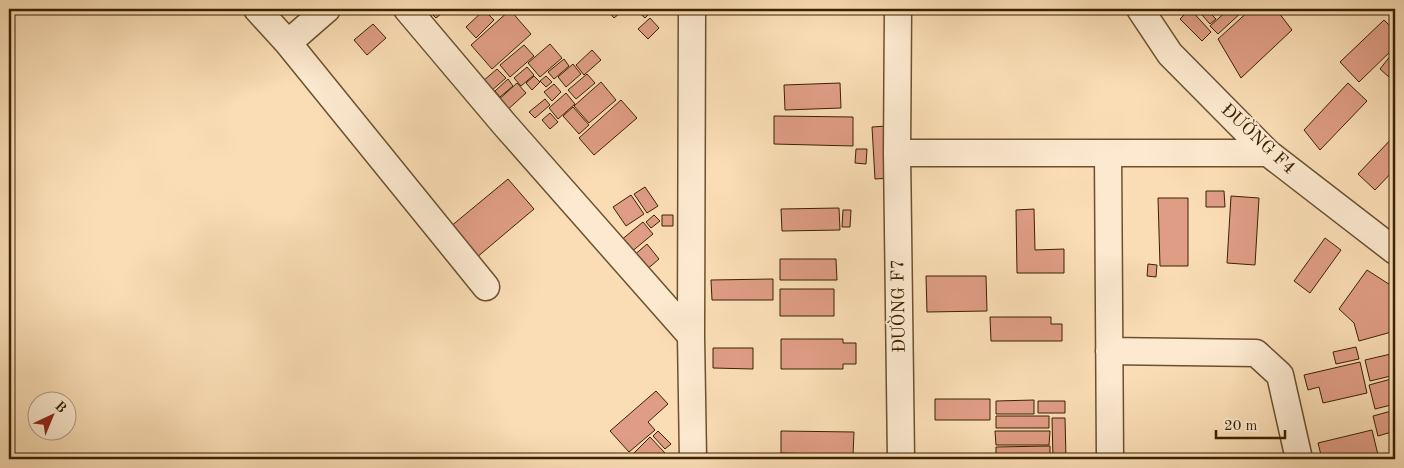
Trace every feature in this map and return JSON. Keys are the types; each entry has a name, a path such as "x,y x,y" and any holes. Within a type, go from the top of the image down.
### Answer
{"street":[{"path":"257,9 288,43 486,287"},
{"path":"288,43 327,9"},
{"path":"406,9 505,125 691,336"},
{"path":"692,9 691,336 693,459"},
{"name":"ĐƯỜNG F7","path":"898,9 897,153 902,459"},
{"name":"ĐƯỜNG F4","path":"1140,9 1170,54 1268,153 1395,250"},
{"path":"897,153 1268,153"},
{"path":"1108,153 1110,459"},
{"path":"1109,351 1256,353 1280,375 1299,459"}],"building":[{"path":"427,9 447,9 436,18"},
{"path":"606,9 625,9 614,18"},
{"path":"635,9 654,9 645,18"},
{"path":"1190,9 1211,32 1202,41 1180,19"},
{"path":"1212,9 1225,9 1219,15"},
{"path":"1229,9 1240,9 1243,11 1218,34 1210,26"},
{"path":"1251,9 1276,9 1292,30 1241,78 1218,39"},
{"path":"484,10 494,20 476,38 466,27"},
{"path":"510,10 531,34 492,69 471,45"},
{"path":"1207,10 1216,19 1210,24 1202,15"},
{"path":"650,18 659,28 648,39 638,29"},
{"path":"1384,20 1395,31 1395,47 1359,82 1340,62"},
{"path":"373,24 386,38 367,55 354,40"},
{"path":"550,44 562,58 540,77 528,63"},
{"path":"524,45 534,56 510,77 500,65"},
{"path":"592,50 601,60 584,75 576,65"},
{"path":"1391,55 1395,59 1395,69 1389,77 1380,69"},
{"path":"564,59 569,66 554,79 548,72"},
{"path":"573,64 581,74 566,87 558,77"},
{"path":"527,67 534,75 521,86 514,78"},
{"path":"497,69 506,78 491,91 483,81"},
{"path":"587,74 595,83 576,99 568,90"},
{"path":"534,76 540,82 532,90 526,83"},
{"path":"546,76 552,82 546,87 540,81"},
{"path":"508,79 513,86 500,97 495,91"},
{"path":"601,82 616,100 589,123 574,106"},
{"path":"517,83 526,93 504,113 495,103"},
{"path":"840,83 841,108 785,110 784,85"},
{"path":"1348,83 1367,101 1320,150 1304,130"},
{"path":"554,84 561,92 552,101 544,92"},
{"path":"566,93 575,104 558,119 549,108"},
{"path":"545,99 550,105 535,118 529,112"},
{"path":"621,100 637,118 594,155 579,138"},
{"path":"573,107 589,125 579,134 563,116"},
{"path":"550,113 558,122 550,129 542,120"},
{"path":"774,116 853,117 853,146 774,144"},
{"path":"887,126 890,178 875,179 872,127"},
{"path":"1395,135 1395,169 1375,190 1358,174"},
{"path":"856,149 867,149 866,164 855,163"},
{"path":"508,179 534,209 476,258 450,227"},
{"path":"645,187 658,206 647,213 634,194"},
{"path":"1206,191 1224,191 1225,207 1206,207"},
{"path":"631,195 644,214 626,226 613,207"},
{"path":"1231,196 1259,198 1255,265 1227,263"},
{"path":"1158,198 1188,198 1188,266 1160,266"},
{"path":"839,208 840,230 782,231 781,209"},
{"path":"1034,209 1035,250 1064,249 1064,273 1017,273 1016,210"},
{"path":"843,210 851,210 850,227 842,227"},
{"path":"654,215 660,221 651,228 646,222"},
{"path":"662,215 673,215 673,226 662,226"},
{"path":"643,222 653,234 630,253 620,241"},
{"path":"1325,238 1341,250 1310,293 1294,281"},
{"path":"647,244 659,259 644,272 632,257"},
{"path":"780,259 836,259 837,280 780,280"},
{"path":"1148,264 1157,265 1156,277 1147,276"},
{"path":"1367,270 1395,288 1395,331 1359,341 1354,323 1339,309"},
{"path":"926,276 986,276 987,311 927,312"},
{"path":"773,279 773,300 712,300 711,280"},
{"path":"780,289 834,289 834,316 780,316"},
{"path":"990,317 1051,317 1051,324 1062,324 1062,341 991,341"},
{"path":"781,339 843,339 843,343 856,343 856,364 843,364 843,369 781,369"},
{"path":"1356,347 1359,359 1336,364 1333,352"},
{"path":"713,348 753,348 753,369 713,368"},
{"path":"1395,353 1395,375 1370,381 1365,360"},
{"path":"1360,362 1367,393 1323,403 1319,387 1308,390 1304,375"},
{"path":"1395,378 1395,404 1375,409 1369,385"},
{"path":"656,391 668,404 648,422 655,430 629,452 610,431"},
{"path":"935,399 990,399 990,420 935,420"},
{"path":"1034,400 1034,414 996,414 996,401"},
{"path":"1038,401 1065,401 1065,413 1038,413"},
{"path":"1395,410 1395,431 1378,436 1373,416"},
{"path":"996,416 1049,416 1049,428 996,428"},
{"path":"1052,418 1065,418 1066,459 1053,459"},
{"path":"1372,430 1379,459 1322,459 1318,443"},
{"path":"658,431 671,444 665,449 653,436"},
{"path":"781,431 854,432 853,455 781,453"},
{"path":"995,431 1050,431 1049,445 996,445"},
{"path":"650,437 665,453 658,459 632,459 630,457"},
{"path":"1050,446 1050,459 996,459 996,447"}]}
